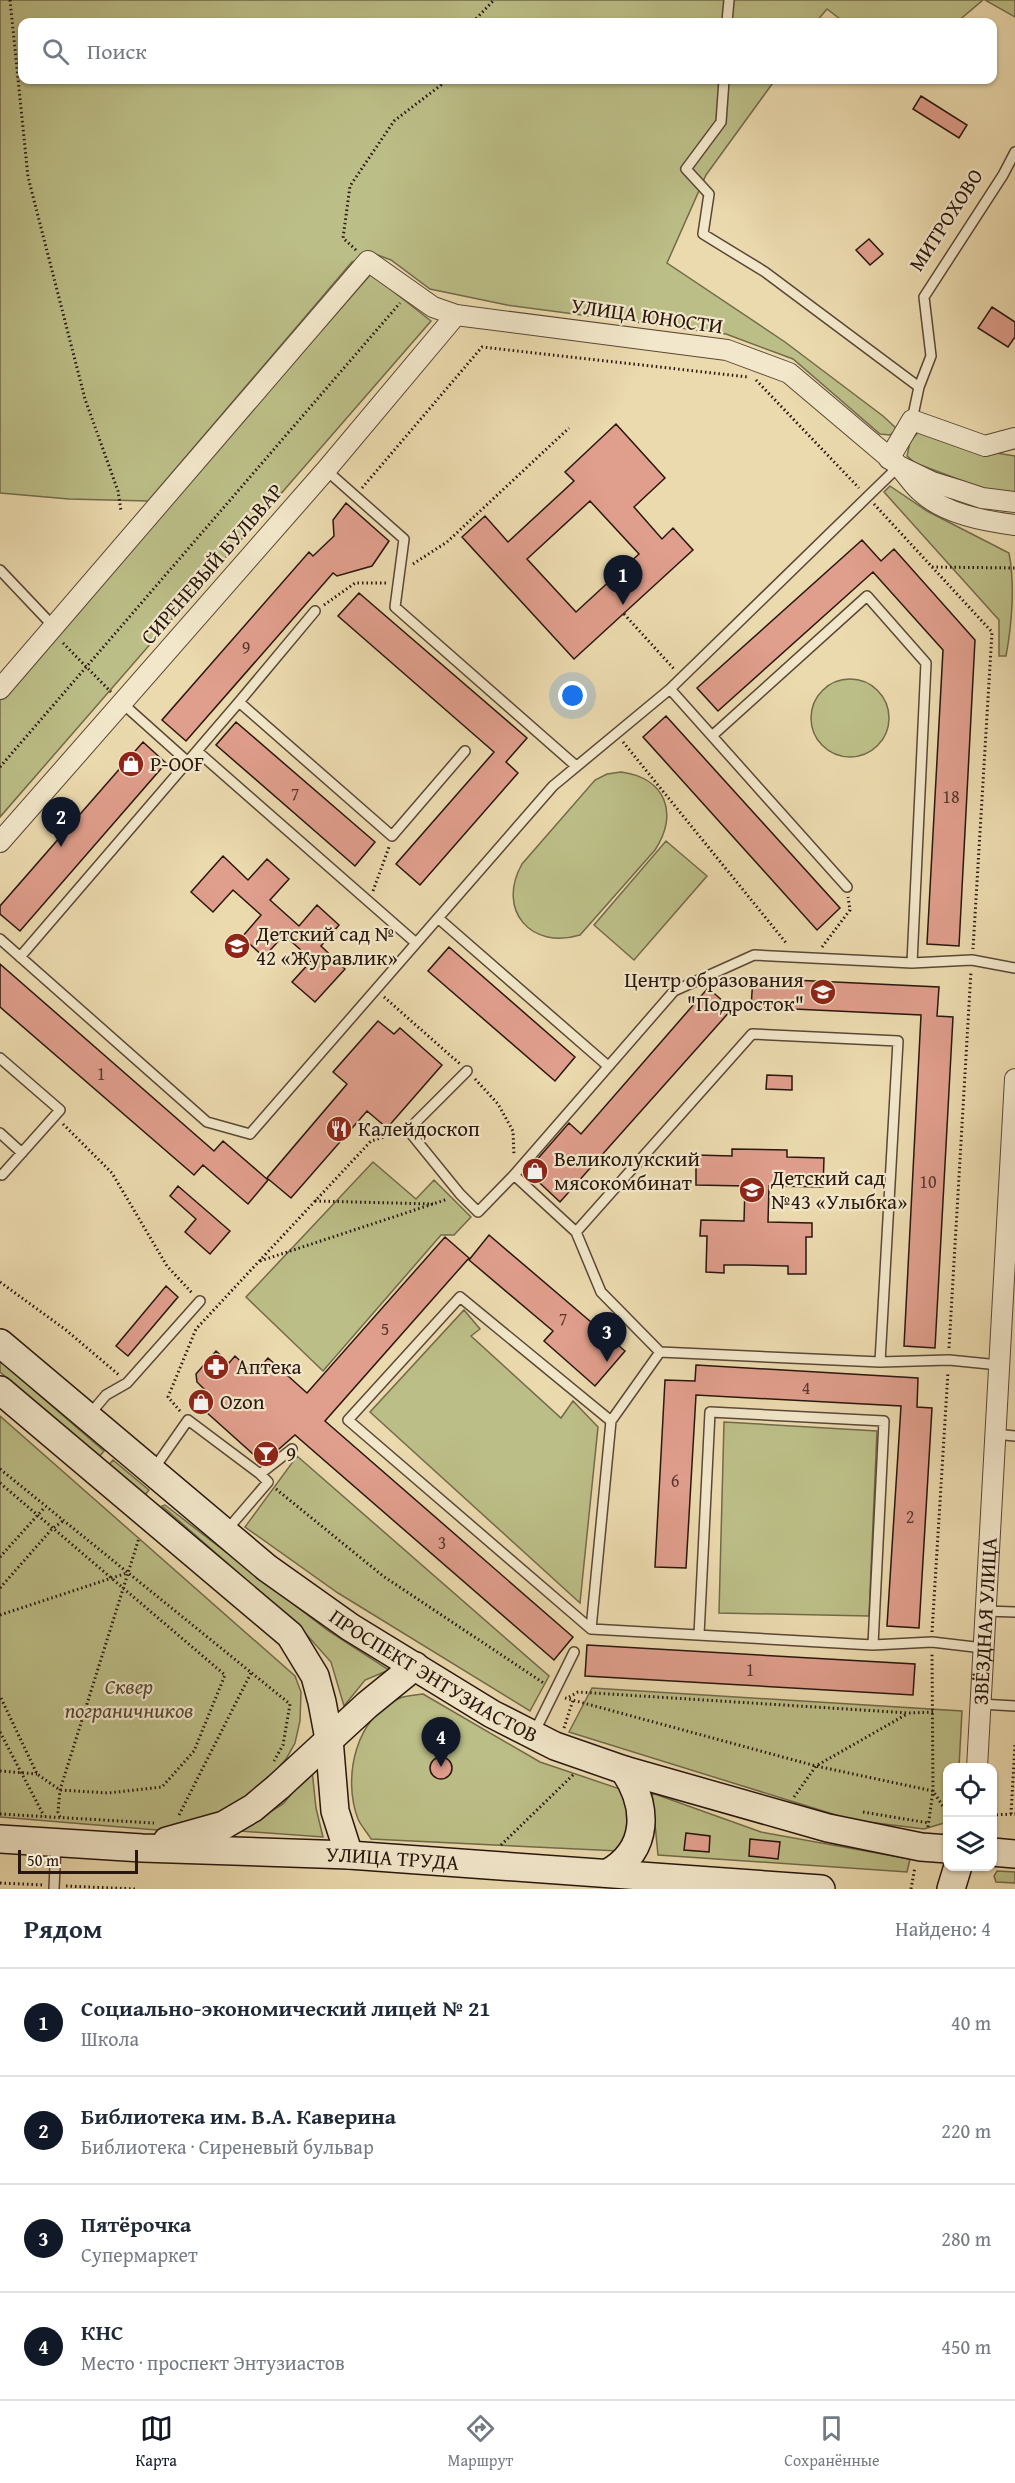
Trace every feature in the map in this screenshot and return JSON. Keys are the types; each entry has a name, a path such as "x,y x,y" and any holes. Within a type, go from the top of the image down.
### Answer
{"main road":[{"name":"ПРОСПЕКТ ЭНТУЗИАСТОВ","path":"0,1343 267,1568 332,1614 492,1714 555,1746 624,1770 828,1828 934,1848"},
{"path":"0,1390 290,1635 315,1676 329,1740 335,1811 349,1854"},
{"path":"142,1848 224,1825 253,1808 415,1666"},
{"path":"608,1873 620,1866 629,1856 637,1841 641,1823 641,1806 635,1787 624,1770"},
{"name":"УЛИЦА ТРУДА","path":"0,1839 58,1830 142,1848 349,1854 608,1873 665,1883 821,1889"},
{"path":"997,1852 1015,1854"},
{"path":"951,1889 956,1871"}],"street":[{"name":"УЛИЦА ЮНОСТИ","path":"368,261 433,307 456,315 727,350 789,373 894,462 921,492 941,504 989,522 1015,525"},
{"path":"0,689 368,261"},
{"name":"СИРЕНЕВЫЙ БУЛЬВАР","path":"0,842 326,470 456,315"},
{"path":"912,420 985,446 1015,438"},
{"name":"МИТРОХОВО","path":"894,462 912,420"},
{"name":"УЛИЦА ЮНОСТИ","path":"894,462 932,482 982,498 1015,502"},
{"name":"ЗВЁЗДНАЯ УЛИЦА","path":"976,1763 999,1365 1011,1220 1015,1079"}],"lane":[{"path":"727,18 729,0"},
{"path":"724,84 721,122 686,168 709,194 702,234 765,272 919,387"},
{"name":"МИТРОХОВО","path":"912,420 919,387 931,356 924,297 991,194 1015,152"},
{"path":"0,939 207,1122 250,1134 553,786 682,678 866,495 894,462"},
{"path":"326,470 404,539 395,607 576,766"},
{"path":"0,570 53,629"},
{"path":"712,735 867,596 926,663 912,963"},
{"path":"20,957 315,611"},
{"path":"670,689 847,887"},
{"path":"239,702 392,836 465,751"},
{"path":"122,703 188,762"},
{"path":"197,751 416,943"},
{"path":"438,918 608,1066"},
{"path":"467,1071 408,1130 460,1194 478,1212 514,1175 674,991 754,955 912,963 972,960 1015,968"},
{"path":"576,1232 752,1034 897,1041 880,1362"},
{"path":"0,1058 60,1110 3,1176"},
{"path":"0,1133 22,1153"},
{"path":"514,1175 576,1232 601,1292 660,1352 880,1362 949,1360 999,1365"},
{"path":"611,1421 460,1297 348,1420 591,1629 873,1645 932,1642 983,1648"},
{"path":"88,1416 106,1395 127,1383 200,1301"},
{"path":"591,1629 611,1421 660,1352"},
{"path":"699,1635 710,1412 885,1421 873,1645"},
{"path":"152,1472 188,1420 260,1474 268,1482 224,1533"},
{"path":"995,1434 1015,1436"},
{"path":"260,1474 292,1449"},
{"path":"985,1611 1015,1612"},
{"path":"533,1735 574,1652"},
{"path":"980,1704 1015,1706"},
{"path":"54,1889 58,1830"}],"path":[{"path":"10,0 18,79"},
{"path":"477,18 494,0"},
{"path":"19,84 28,177 85,399 118,492 121,511"},
{"path":"368,261 343,238 350,186 394,121 441,84"},
{"path":"0,767 410,291"},
{"path":"355,496 482,347 755,378 992,632 932,1642 933,1791 929,1822 934,1848 914,1869 911,1889"},
{"path":"315,611 355,583 399,578 447,542 569,428"},
{"path":"932,567 1015,568"},
{"path":"624,614 682,678"},
{"path":"53,629 122,703"},
{"path":"616,733 798,957"},
{"path":"369,902 392,836"},
{"path":"814,958 850,910 847,887"},
{"path":"55,1117 112,1173 167,1266 200,1301"},
{"path":"188,1420 168,1397 196,1329 371,1141 408,1130"},
{"path":"259,1262 460,1194"},
{"path":"315,1201 436,1204"},
{"path":"0,1282 66,1329 127,1383"},
{"path":"0,1469 290,1704 283,1745 273,1762"},
{"path":"268,1482 383,1576 566,1698 816,1766 933,1791 943,1806"},
{"path":"0,1483 225,1675 194,1751 162,1787 108,1793 60,1790 37,1774 0,1696"},
{"path":"0,1557 45,1507"},
{"path":"0,1588 52,1528 63,1521"},
{"path":"58,1830 60,1790 122,1586 129,1572 139,1538"},
{"path":"0,1615 129,1572"},
{"path":"174,1825 252,1671"},
{"path":"566,1698 578,1692 909,1713 934,1712"},
{"path":"563,1732 573,1699"},
{"path":"792,1800 816,1766 909,1713"},
{"path":"0,1732 44,1817 58,1830 163,1824"},
{"path":"997,1815 1013,1814 1015,1744"},
{"path":"0,1771 37,1774"},
{"path":"499,1848 575,1773"},
{"path":"0,1814 44,1817"}],"green space":[{"path":"0,0 983,0 962,18 839,18 827,9 819,18 18,18 18,84 772,84 706,175 667,263 785,342 897,429 890,435 880,434 793,359 726,334 507,305 430,289 391,260 375,254 352,262 148,501 69,499 0,493"},
{"path":"985,0 1015,0 1015,17"},
{"path":"371,274 431,321 0,817 0,697"},
{"path":"919,431 984,451 1015,456 1015,492 987,490 915,463 907,456 910,442"},
{"path":"890,486 927,511 1009,553 1012,604 1006,656 999,656 999,620 884,492"},
{"path":"850,679 865,682 877,691 886,703 889,718 886,733 877,745 865,754 850,757 835,754 823,745 814,733 811,718 814,703 823,691 835,682"},
{"path":"621,772 649,782 664,800 667,811 666,823 655,850 580,935 562,938 547,937 533,931 516,911 513,897 515,881 522,864 595,780 607,774"},
{"path":"666,841 707,876 634,960 594,925"},
{"path":"373,1162 416,1199 434,1180 471,1217 454,1235 441,1235 323,1371 246,1297"},
{"path":"464,1310 480,1329 471,1336 561,1418 573,1401 598,1427 580,1603 370,1412"},
{"path":"0,1361 104,1451 99,1457 0,1372"},
{"name":"Сквер пограничников","path":"0,1416 295,1676 301,1692 300,1721 295,1743 286,1759 260,1789 228,1809 169,1831 0,1817"},
{"path":"724,1422 877,1431 869,1616 719,1613"},
{"path":"297,1456 549,1676 530,1711 338,1593 245,1527"},
{"path":"113,1460 149,1490 145,1495 108,1466"},
{"path":"165,1505 327,1630 389,1670 365,1680 344,1706 331,1662 299,1626 162,1506"},
{"path":"592,1688 962,1711 959,1763 943,1763 943,1823 924,1829 852,1820 569,1732"},
{"path":"423,1694 540,1762 620,1789 632,1822 619,1851 371,1839 358,1819 353,1802 353,1767 356,1750 363,1733 385,1707 403,1697"},
{"path":"312,1770 316,1808 323,1837 239,1831 283,1804"},
{"path":"652,1793 761,1832 910,1859 907,1872 658,1855"},
{"path":"997,1871 1015,1872 1015,1883 996,1882 994,1876"}],"building":[{"path":"921,96 967,125 959,138 913,109"},
{"path":"869,239 883,254 870,265 856,250"},
{"path":"992,307 1015,322 1015,337 1008,347 978,328"},
{"path":"616,424 665,478 634,507 662,539 673,528 693,550 574,659 462,537 485,516 508,542 574,481 565,472","holes":["590,501 639,554 576,612 527,559"]},
{"path":"346,503 389,541 372,566 337,576 333,573 186,741 162,720 309,552 313,556 334,536 333,520"},
{"path":"862,540 881,561 894,549 975,640 959,946 927,944 943,650 873,572 718,711 697,688"},
{"path":"359,593 527,738 506,762 518,773 420,885 396,864 494,752 338,616"},
{"path":"666,716 840,908 817,930 643,737"},
{"path":"236,722 375,842 355,866 216,745"},
{"path":"143,742 166,763 20,931 0,914 0,906"},
{"path":"223,856 248,880 267,859 289,879 270,900 299,926 317,905 339,925 321,946 345,969 315,1002 292,982 312,960 284,935 264,957 242,937 261,915 233,890 213,912 191,892"},
{"path":"449,947 575,1057 555,1081 428,971"},
{"path":"0,964 214,1151 223,1141 268,1180 248,1204 203,1165 194,1175 0,1007"},
{"path":"753,978 939,987 937,1016 953,1017 935,1348 904,1346 921,1015 751,1007"},
{"path":"708,988 732,1009 560,1202 527,1171 569,1123 581,1134"},
{"path":"378,1021 394,1034 400,1028 442,1065 387,1128 367,1111 291,1198 267,1178 347,1084 333,1072"},
{"path":"767,1075 792,1076 792,1090 766,1089"},
{"path":"732,1149 787,1150 787,1157 824,1158 823,1187 769,1186 768,1222 812,1223 812,1237 806,1237 806,1274 788,1274 788,1266 745,1265 724,1265 724,1273 706,1272 707,1236 700,1236 701,1220 744,1221 745,1186 696,1185 696,1155 732,1156"},
{"path":"178,1186 230,1231 210,1254 185,1232 196,1219 170,1196"},
{"path":"489,1235 625,1351 595,1386 544,1341 553,1331 469,1260"},
{"path":"445,1237 469,1258 325,1421 573,1637 554,1660 295,1435 263,1463 195,1402 205,1390 197,1382 196,1374 216,1351 229,1363 235,1356 254,1374 268,1358 307,1393"},
{"path":"166,1286 178,1297 128,1356 116,1346"},
{"path":"696,1365 918,1378 917,1407 932,1408 919,1628 887,1626 901,1406 696,1395 686,1568 655,1567 665,1380 695,1381"},
{"path":"587,1645 915,1664 913,1695 585,1676"},
{"path":"441,1757 451,1764 452,1768 445,1778 441,1779 431,1772 430,1768 437,1758"},
{"path":"686,1833 710,1836 709,1852 684,1850"},
{"path":"750,1839 780,1842 778,1859 749,1856"}],"place":[{"name":"Социально-экономический лицей № 21","path":"623,605"},
{"name":"P-OOF","path":"131,764"},
{"name":"Библиотека им. В.А. Каверина","path":"61,847"},
{"name":"Детский сад № 42 «Журавлик»","path":"237,946"},
{"name":"Центр образования \"Подросток\"","path":"823,992"},
{"name":"Калейдоскоп","path":"339,1129"},
{"name":"Великолукский мясокомбинат","path":"535,1171"},
{"name":"Детский сад №43 «Улыбка»","path":"752,1190"},
{"name":"Пятёрочка","path":"607,1362"},
{"name":"Аптека","path":"216,1367"},
{"name":"Ozon","path":"201,1402"},
{"name":"9","path":"266,1454"},
{"name":"КНС","path":"441,1767"}]}
